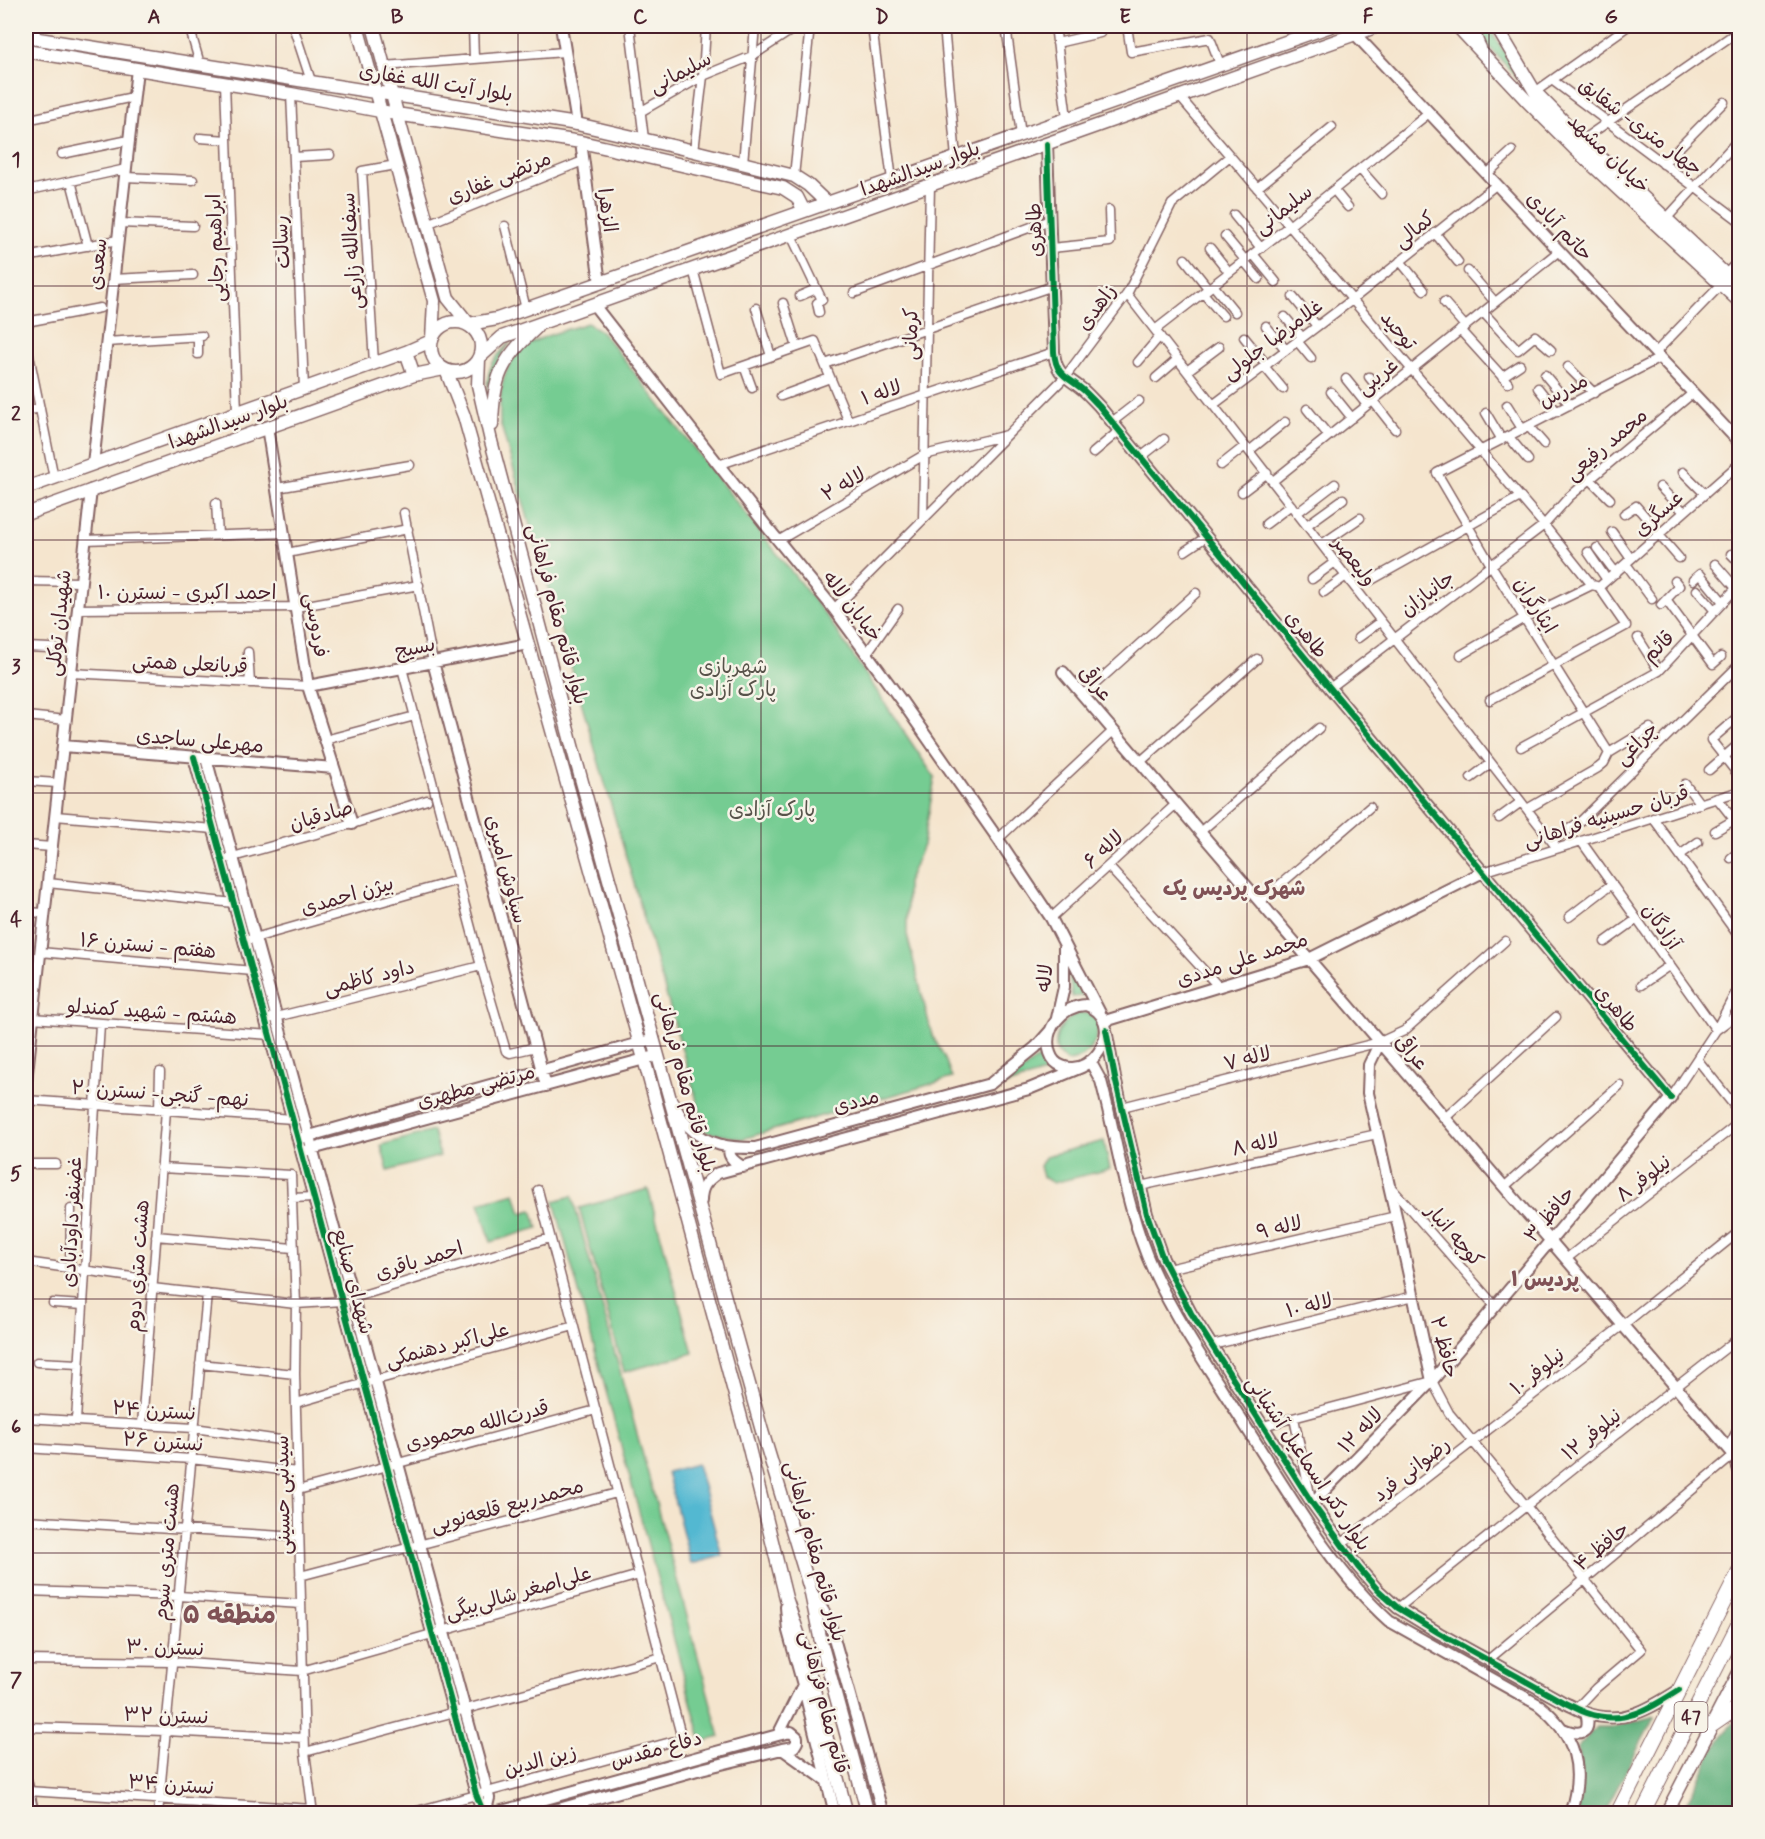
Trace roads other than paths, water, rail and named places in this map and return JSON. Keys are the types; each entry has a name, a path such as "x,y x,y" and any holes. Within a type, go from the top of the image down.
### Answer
{"main road":[{"path":"357,26 434,301 431,348 435,360 445,370 464,371 475,364 479,358 482,342 479,335 448,298 373,26"},
{"name":"بلوار سیدالشهدا","path":"468,324 497,319 526,309 1331,26"},
{"name":"بلوار سیدالشهدا","path":"479,358 502,337 1378,26"},
{"name":"خیابان مشهد","path":"1457,26 1527,102 1574,148 1740,302"},
{"path":"1481,26 1475,37 1482,52"},
{"path":"1488,26 1496,32 1509,49"},
{"name":"خیابان مشهد","path":"1496,26 1535,92 1582,140 1740,288"},
{"name":"بلوار آیت الله غفاری","path":"31,38 577,124 794,176 808,185 827,203"},
{"name":"بلوار آیت الله غفاری","path":"26,51 291,94 396,114 581,142 790,191 797,197 804,211"},
{"path":"740,178 743,163"},
{"path":"892,180 894,198"},
{"path":"497,319 502,337"},
{"path":"432,340 435,332 446,323 461,321 468,324"},
{"path":"491,441 495,385 502,367 516,347 541,323"},
{"name":"بلوار سیدالشهدا","path":"26,488 406,352 432,340"},
{"path":"406,352 414,375"},
{"name":"بلوار قائم مقام فراهانی","path":"479,358 478,385 491,441 574,753 762,1431 810,1589 821,1642 868,1814"},
{"name":"بلوار سیدالشهدا","path":"26,514 414,375 445,370"},
{"name":"بلوار قائم مقام فراهانی","path":"445,370 464,416 644,1059 746,1436 786,1598 802,1645 847,1814"},
{"name":"47","path":"1617,1814 1740,1570"},
{"name":"47","path":"1642,1814 1740,1621"},
{"path":"1666,1814 1740,1671"},
{"path":"1711,1726 1740,1706"}],"street":[{"path":"31,38 34,26"},
{"path":"189,26 200,64"},
{"path":"293,26 311,81"},
{"path":"473,26 474,59"},
{"path":"561,26 577,124"},
{"path":"630,26 644,139"},
{"path":"694,151 706,26"},
{"path":"743,163 755,26"},
{"name":"سلیمانی","path":"640,112 703,76 752,56 798,26"},
{"path":"794,176 810,26"},
{"path":"872,26 892,180"},
{"path":"944,26 956,158"},
{"path":"1006,26 1021,135"},
{"path":"1055,26 1067,118"},
{"path":"1127,26 1131,52 1210,38 1220,64"},
{"path":"1535,92 1628,26"},
{"path":"1582,140 1740,30"},
{"path":"1057,43 1100,33"},
{"name":"حاتم آبادی","path":"1355,34 1740,443"},
{"path":"384,66 564,52"},
{"name":"سعدی","path":"93,464 136,69"},
{"name":"چهار متری- شقایق","path":"1552,80 1740,220"},
{"name":"ابراهیم رجایی","path":"225,83 237,412"},
{"name":"رسالت","path":"291,94 304,388"},
{"name":"توحید","path":"1179,96 1596,586 1626,626 1554,665"},
{"path":"26,120 133,97"},
{"path":"1663,164 1724,102"},
{"name":"سلیمانی","path":"1138,362 1157,333 1208,289 1430,113"},
{"path":"1257,188 1332,127"},
{"path":"200,138 227,140"},
{"path":"1666,219 1740,138"},
{"path":"62,154 129,140"},
{"name":"الزهرا","path":"581,142 600,283"},
{"name":"طاهری","path":"1047,144 1054,352 1057,368 1090,396 1112,422 1671,1098"},
{"path":"1487,174 1512,151"},
{"path":"294,157 330,155"},
{"name":"زاهدی","path":"834,609 1065,377 1127,294 1172,204 1230,156"},
{"name":"مرتضی غفاری","path":"427,224 583,161"},
{"name":"سیف‌الله زارعی","path":"374,363 362,171 396,165"},
{"path":"1360,169 1382,194"},
{"path":"26,191 125,173 193,180"},
{"path":"71,181 88,246"},
{"name":"کمالی","path":"1352,300 1497,184"},
{"name":"کرمانی","path":"923,519 930,185"},
{"path":"1334,190 1348,207"},
{"path":"1051,248 1110,242 1109,210"},
{"path":"1234,215 1261,248"},
{"path":"854,293 1050,220"},
{"path":"120,223 193,226"},
{"path":"505,226 526,309"},
{"path":"1435,233 1458,262"},
{"path":"790,234 822,300 817,303 819,312"},
{"path":"1225,236 1259,279"},
{"path":"26,258 118,240"},
{"path":"1210,248 1229,272"},
{"name":"غریبی","path":"1273,482 1559,250"},
{"path":"1253,254 1276,282"},
{"path":"1185,259 1208,289 1223,316"},
{"path":"1725,275 1740,259"},
{"path":"1400,261 1424,290"},
{"path":"693,269 721,374 815,341 848,420"},
{"path":"1468,271 1495,302"},
{"path":"113,279 193,275"},
{"path":"825,364 1053,286"},
{"path":"800,296 816,289"},
{"path":"1208,289 1235,312"},
{"name":"مدرس","path":"1437,474 1594,393 1657,355 1716,290"},
{"name":"ولیعصر","path":"1127,294 1554,845"},
{"path":"1293,297 1317,326"},
{"name":"غلامرضا جلولی","path":"1213,405 1352,300"},
{"path":"1444,302 1505,380 1520,365"},
{"path":"783,303 797,347"},
{"name":"خیابان لاله","path":"594,304 867,653 998,839 1051,918 1064,944"},
{"path":"26,322 100,308"},
{"path":"756,308 771,356"},
{"path":"1483,312 1518,350 1535,336 1551,350"},
{"path":"1285,317 1311,358"},
{"path":"1266,326 1286,350"},
{"path":"106,342 200,337 198,354"},
{"path":"1244,337 1283,389"},
{"path":"26,344 54,478"},
{"path":"1187,371 1219,346"},
{"name":"لاله ۱","path":"718,465 1054,352"},
{"path":"1156,378 1178,359"},
{"path":"744,366 752,388"},
{"path":"1568,367 1594,393"},
{"path":"1545,375 1570,405"},
{"path":"1369,377 1382,393"},
{"path":"781,396 830,378"},
{"path":"1346,379 1395,429"},
{"path":"1538,388 1557,412"},
{"path":"1331,392 1352,418"},
{"name":"محمد رفیعی","path":"1544,525 1569,497 1693,393"},
{"path":"1112,422 1139,401"},
{"path":"1507,405 1526,428 1544,444"},
{"path":"26,411 40,408"},
{"path":"1307,409 1329,436"},
{"path":"1486,413 1505,439 1528,460"},
{"path":"1221,465 1285,422"},
{"name":"فردوسی","path":"267,427 308,686 352,824"},
{"path":"1094,453 1119,431"},
{"name":"لاله ۲","path":"778,541 924,455 1008,435"},
{"path":"1141,457 1164,439"},
{"name":"عسگری","path":"1461,655 1524,618 1607,580 1740,463"},
{"path":"278,488 410,465"},
{"path":"1683,472 1705,494"},
{"path":"1242,492 1267,474"},
{"name":"ایثارگران","path":"1437,474 1609,753"},
{"path":"1590,479 1611,499"},
{"path":"1297,513 1335,484"},
{"path":"1660,487 1684,512"},
{"name":"شهیدان توکلی","path":"26,1082 28,1037 33,1018 91,490"},
{"path":"1368,582 1520,497"},
{"path":"1307,525 1344,499"},
{"path":"216,503 218,535"},
{"path":"1266,524 1291,505"},
{"path":"1624,514 1636,506 1679,558"},
{"path":"404,513 433,662"},
{"path":"1322,544 1360,518"},
{"name":"جانبازان","path":"1330,688 1544,525"},
{"path":"287,554 408,530"},
{"path":"1612,532 1652,599"},
{"path":"85,540 284,533"},
{"path":"1185,551 1206,537"},
{"path":"1597,548 1616,573"},
{"path":"1588,552 1607,580"},
{"path":"1731,554 1740,562"},
{"path":"1312,579 1335,562"},
{"path":"1715,564 1738,586"},
{"path":"1693,580 1700,574 1723,602"},
{"path":"1324,592 1346,576"},
{"path":"26,581 81,582"},
{"path":"1675,581 1679,586 1664,602 1693,634 1713,664 1721,657"},
{"name":"احمد اکبری - نسترن ۱۰","path":"78,609 296,608 418,585"},
{"name":"قائم","path":"1521,747 1659,671 1738,586"},
{"path":"1697,590 1715,611"},
{"path":"1083,695 1196,593"},
{"path":"867,653 898,609"},
{"path":"1358,638 1381,621"},
{"path":"1638,638 1659,671"},
{"name":"بسیج","path":"308,686 528,644"},
{"path":"26,647 73,649"},
{"path":"248,652 250,682"},
{"path":"1140,762 1257,659"},
{"name":"سیاوش امیری","path":"433,662 546,1086"},
{"name":"چراغی","path":"1554,845 1740,664"},
{"path":"1490,700 1554,665"},
{"path":"402,668 481,966 506,1051 510,1053 536,1047"},
{"name":"عراقی","path":"1063,672 1734,1454"},
{"name":"قربانعلی همتی","path":"71,674 308,686"},
{"path":"1740,715 1711,740 1740,777"},
{"path":"26,716 66,720"},
{"path":"325,740 415,716"},
{"path":"1200,832 1318,728"},
{"path":"1498,818 1598,768 1604,763 1609,753 1650,728"},
{"path":"998,839 1113,731"},
{"path":"1709,770 1740,743"},
{"name":"مهرعلی ساجدی","path":"63,746 334,768"},
{"name":"شهدای صنایع","path":"194,757 207,783 438,1632 460,1711 489,1798 484,1814"},
{"name":"شهدای صنایع","path":"206,758 207,783 214,829 228,859 234,903 250,939 252,970 271,1018 270,1035 293,1119 304,1138"},
{"path":"1471,778 1491,763"},
{"path":"26,780 58,783"},
{"path":"1685,784 1700,804"},
{"name":"قربان حسینیه فراهانی","path":"1483,872 1554,845 1581,841 1740,791"},
{"path":"1715,831 1737,824 1718,798"},
{"name":"صادقیان","path":"228,859 427,800"},
{"name":"لاله ۶","path":"1051,918 1176,804"},
{"path":"1260,902 1370,807"},
{"path":"55,816 214,829"},
{"path":"1653,818 1740,938"},
{"name":"آزادگان","path":"1581,841 1716,1030"},
{"path":"1680,855 1698,842"},
{"path":"26,845 52,847"},
{"path":"1731,858 1740,851"},
{"path":"1108,866 1218,986"},
{"name":"محمد علی مددی","path":"1104,1021 1309,959 1483,872"},
{"name":"بیژن احمدی","path":"250,939 458,880"},
{"path":"48,883 234,903"},
{"path":"1569,917 1612,884"},
{"path":"26,912 44,913"},
{"path":"1605,942 1637,919"},
{"name":"لاله ۷","path":"1122,1107 1380,1042 1404,1031 1504,941"},
{"name":"لاله","path":"1064,944 1104,1021"},
{"name":"لاله","path":"1054,1025 1064,987 1064,944"},
{"name":"هفتم - نسترن ۱۶","path":"40,952 252,970"},
{"path":"1641,985 1670,965"},
{"name":"داود کاظمی","path":"271,1018 481,966"},
{"path":"26,971 38,971"},
{"path":"1671,1098 1716,1030 1740,984"},
{"path":"1086,1005 1104,1021 1102,1047 1086,1064 1068,1069 1052,1059 1048,1048 1054,1025 1064,1012 1086,1005"},
{"path":"1716,1030 1740,1012"},
{"path":"1445,1118 1556,1017"},
{"name":"هشتم - شهید کمندلو","path":"33,1018 270,1035"},
{"name":"بلوار دکتر اسماعیل آشتیانی","path":"1104,1021 1147,1214 1168,1269 1191,1313 1312,1503 1378,1590 1398,1608 1565,1703 1582,1710 1624,1718 1648,1710 1679,1690"},
{"name":"غضنفر داودآبادی","path":"76,1421 100,1024"},
{"name":"مددی","path":"670,1098 687,1126 705,1140 730,1148 755,1148 990,1084 1036,1047 1054,1025"},
{"name":"مرتضی مطهری","path":"304,1138 654,1039"},
{"name":"حافظ ۲","path":"1380,1042 1369,1065 1368,1093 1432,1381 1449,1413 1641,1650 1596,1688 1582,1710"},
{"name":"مرتضی مطهری","path":"307,1151 659,1056"},
{"path":"1697,1059 1740,1113"},
{"name":"بلوار دکتر اسماعیل آشتیانی","path":"1086,1064 1101,1081 1133,1217 1153,1269 1181,1324 1303,1516 1349,1579 1369,1603 1389,1621 1539,1705 1554,1717 1563,1728 1575,1757 1577,1779 1570,1814"},
{"name":"مددی","path":"700,1208 701,1190 707,1181 718,1173 1029,1089 1086,1064"},
{"name":"هشت متری دوم","path":"142,1425 161,1168 160,1072"},
{"path":"1504,1187 1620,1084"},
{"name":"حافظ ۳","path":"1432,1381 1671,1098"},
{"name":"نهم- گنجی- نسترن ۲۰","path":"26,1100 293,1119"},
{"name":"نیلوفر ۸","path":"1566,1259 1740,1122"},
{"name":"لاله ۸","path":"1140,1186 1377,1134"},
{"path":"730,1148 730,1156 734,1162 743,1167"},
{"name":"شهدای صنایع","path":"307,1151 314,1197 348,1299"},
{"path":"26,1164 56,1164"},
{"name":"سیدنبی حسینی","path":"161,1168 291,1175 296,1304 295,1374 304,1738 313,1811"},
{"name":"کوچه انبار","path":"1389,1185 1496,1306"},
{"path":"305,1752 661,1657 538,1190"},
{"path":"292,1198 314,1197"},
{"path":"70,1269 71,1209"},
{"name":"لاله ۹","path":"1168,1269 1396,1216"},
{"name":"نیلوفر ۱۰","path":"1472,1442 1740,1231"},
{"path":"156,1236 293,1248"},
{"name":"احمد باقری","path":"26,1262 207,1294 296,1304 348,1299 550,1238"},
{"name":"هشت متری سوم","path":"158,1814 207,1294"},
{"name":"لاله ۱۰","path":"1212,1346 1414,1296"},
{"path":"53,1303 83,1305"},
{"name":"علی‌اکبر دهنمکی","path":"296,1403 574,1326"},
{"name":"نیلوفر ۱۲","path":"1398,1608 1740,1337"},
{"path":"37,1362 79,1364"},
{"path":"200,1364 295,1374"},
{"path":"1263,1426 1432,1381"},
{"name":"لاله ۱۲","path":"1312,1503 1432,1381"},
{"name":"قدرت‌الله محمودی","path":"298,1490 596,1410"},
{"name":"نسترن ۲۴","path":"26,1418 194,1428 280,1440"},
{"path":"1294,1418 1312,1503"},
{"path":"1740,1425 1730,1444 1740,1473"},
{"name":"رضوانی فرد","path":"1341,1544 1472,1442"},
{"name":"نسترن ۲۶","path":"26,1448 191,1459 297,1472"},
{"name":"حافظ ۴","path":"1488,1660 1734,1454"},
{"name":"محمدربیع قلعه‌نویی","path":"300,1576 618,1493"},
{"path":"26,1520 299,1537"},
{"path":"28,1556 26,1591 179,1596 301,1604"},
{"name":"علی‌اصغر شالی‌بیگی","path":"302,1671 639,1575"},
{"name":"قائم مقام فراهانی","path":"810,1589 829,1620 883,1814"},
{"name":"قائم مقام فراهانی","path":"786,1598 788,1631 835,1814"},
{"name":"زین الدین","path":"405,1814 682,1740 661,1657"},
{"name":"نسترن ۳۰","path":"26,1660 172,1662 302,1671"},
{"path":"778,1735 803,1685"},
{"path":"1563,1728 1573,1733 1585,1730 1588,1726 1582,1710"},
{"name":"شهدای صنایع","path":"460,1711 476,1794 484,1814"},
{"name":"نسترن ۳۲","path":"26,1727 304,1738"},
{"path":"778,1735 791,1732 797,1737 794,1747 782,1749"},
{"name":"دفاع مقدس","path":"491,1814 778,1735"},
{"path":"782,1749 827,1781"},
{"name":"دفاع مقدس","path":"541,1814 782,1749"},
{"path":"27,1786 33,1814"},
{"name":"نسترن ۳۴","path":"27,1786 159,1800 313,1811"}],"water":[{"path":"697,1464 722,1556 691,1564 667,1472"}],"district":[{"name":"شهرک پردیس یک","path":"1234,888"},
{"name":"پردیس ۱","path":"1545,1279"},
{"name":"منطقه ۵","path":"229,1614"}],"park label":[{"name":"شهربازی پارک آزادی","path":"733,678"},
{"name":"پارک آزادی","path":"772,809"}]}
